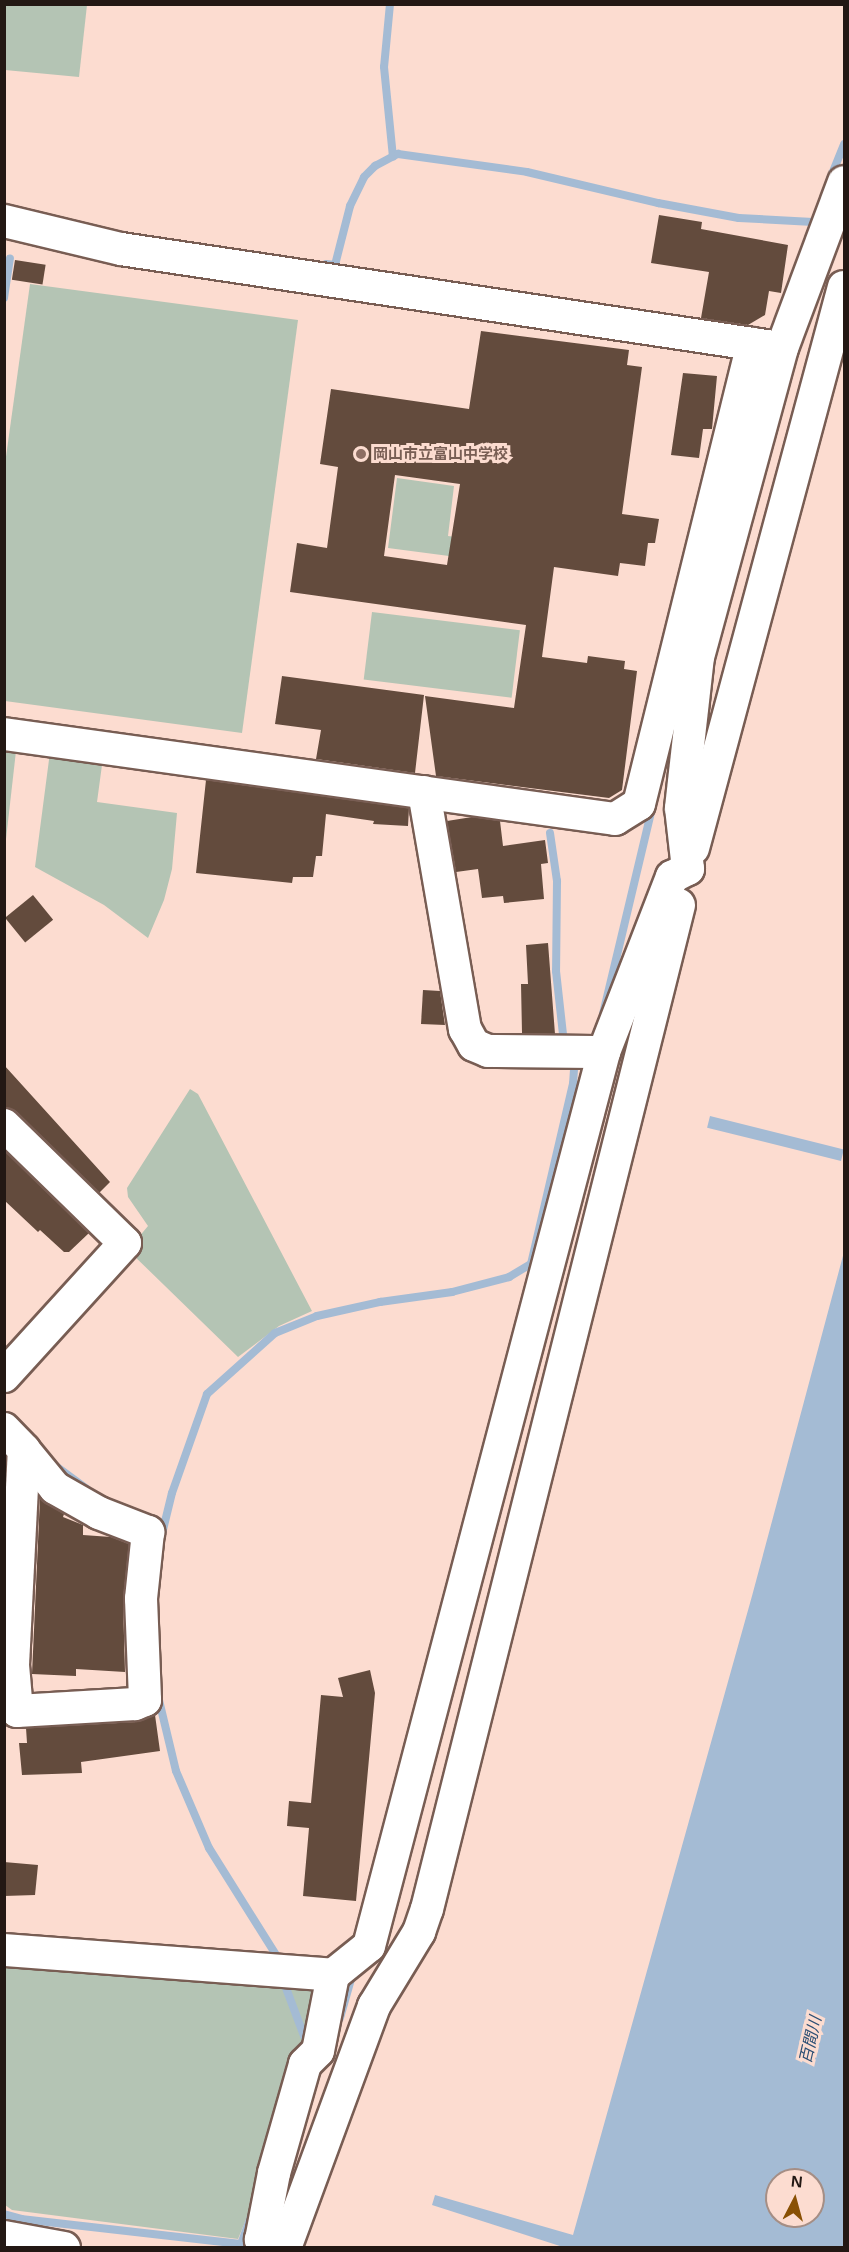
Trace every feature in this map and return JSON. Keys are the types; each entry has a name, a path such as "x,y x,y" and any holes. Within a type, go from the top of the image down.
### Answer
{"street":[{"path":"4,734 615,819 639,804 687,655 768,346 844,182"},
{"path":"4,221 122,249 768,346"},
{"path":"285,2247 374,2006 419,1932 427,1909 746,640 844,287"},
{"path":"687,655 681,808 688,869"},
{"path":"424,792 465,1029 474,1045 488,1051 604,1052"},
{"path":"264,2247 261,2240 274,2173 305,2064 318,2051 333,1975 369,1946 604,1052 672,877 688,869"},
{"path":"4,1125 125,1243 4,1376"},
{"path":"14,1439 55,1488 99,1513 148,1532 141,1599 145,1700 135,1704 17,1711 13,1665 14,1439"},
{"path":"4,1950 333,1975"},
{"path":"4,2237 64,2247"}],"green space":[{"path":"4,5 87,5 79,77 5,70"},
{"path":"30,284 298,320 242,733 5,701 4,471"},
{"path":"397,478 454,486 448,536 528,546 526,566 388,548"},
{"path":"372,612 520,630 512,698 364,679"},
{"path":"5,743 16,751 5,848"},
{"path":"50,752 98,757 97,764 102,765 97,802 177,813 172,869 164,900 148,938 104,905 35,867"},
{"path":"190,1089 198,1094 312,1311 279,1326 238,1357 128,1250 148,1226 128,1197 127,1188"},
{"path":"4,1960 324,1987 252,2205 238,2239 12,2210 5,2205"}],"water":[{"path":"710,1116 844,1149 841,1161 707,1128"},
{"name":"百間川","path":"844,1252 844,2247 563,2247 432,2205 435,2195 573,2235 752,1596"}],"building":[{"path":"659,215 702,222 701,229 788,245 781,293 769,291 765,315 748,325 701,318 709,272 651,263"},
{"path":"15,260 46,265 42,285 12,280"},
{"path":"481,331 629,350 627,365 642,367 622,514 659,519 655,543 648,543 645,566 620,563 618,576 554,567 542,657 587,663 588,656 625,661 624,669 637,671 622,790 609,798 436,776 425,696 514,708 526,625 290,592 297,543 327,548 338,467 320,464 331,389 469,409","holes":["395,475 460,484 447,565 384,556"]},
{"path":"683,373 717,376 712,429 703,429 699,458 671,455"},
{"path":"282,676 424,695 415,773 316,759 321,730 275,724"},
{"path":"206,780 409,808 408,826 373,824 374,821 326,814 322,856 316,856 313,877 293,877 292,883 196,873"},
{"path":"472,817 500,821 503,846 545,840 548,863 541,864 544,899 504,903 503,896 482,898 478,869 456,872 447,821"},
{"path":"33,895 53,920 25,943 5,918"},
{"path":"548,943 555,1034 522,1033 521,984 528,984 526,945"},
{"path":"423,990 440,991 445,1025 421,1024"},
{"path":"4,1065 110,1182 99,1193 17,1112 4,1108"},
{"path":"6,1152 89,1233 69,1252 64,1252 40,1230 38,1232 4,1200"},
{"path":"40,1498 64,1514 63,1517 83,1525 83,1535 111,1537 129,1544 123,1600 125,1672 76,1669 76,1676 32,1674"},
{"path":"370,1670 375,1693 356,1901 303,1896 309,1828 287,1826 289,1801 311,1803 321,1695 343,1697 338,1678"},
{"path":"155,1715 160,1751 81,1762 82,1773 22,1775 19,1743 27,1743 26,1728 136,1722"},
{"path":"4,1862 38,1865 35,1895 4,1896"}],"waterway":[{"path":"390,4 384,67 393,157"},
{"path":"830,179 844,144"},
{"path":"326,264 335,265 350,206 364,177 375,166 398,154 527,172 658,203 739,218 813,222"},
{"path":"4,298 10,258"},
{"path":"603,1014 653,804"},
{"path":"550,833 557,881 556,971 564,1044"},
{"path":"161,1538 172,1493 207,1394 275,1333 317,1316 380,1302 452,1292 509,1277 531,1264 573,1084 574,1068 568,1061"},
{"path":"53,1464 87,1489"},
{"path":"158,1696 176,1771 209,1848 278,1958"},
{"path":"340,2018 351,1979"},
{"path":"286,1988 304,2036"},
{"path":"4,2214 21,2219 241,2244 251,2216"}],"place":[{"name":"岡山市立富山中学校","path":"361,454"}]}
